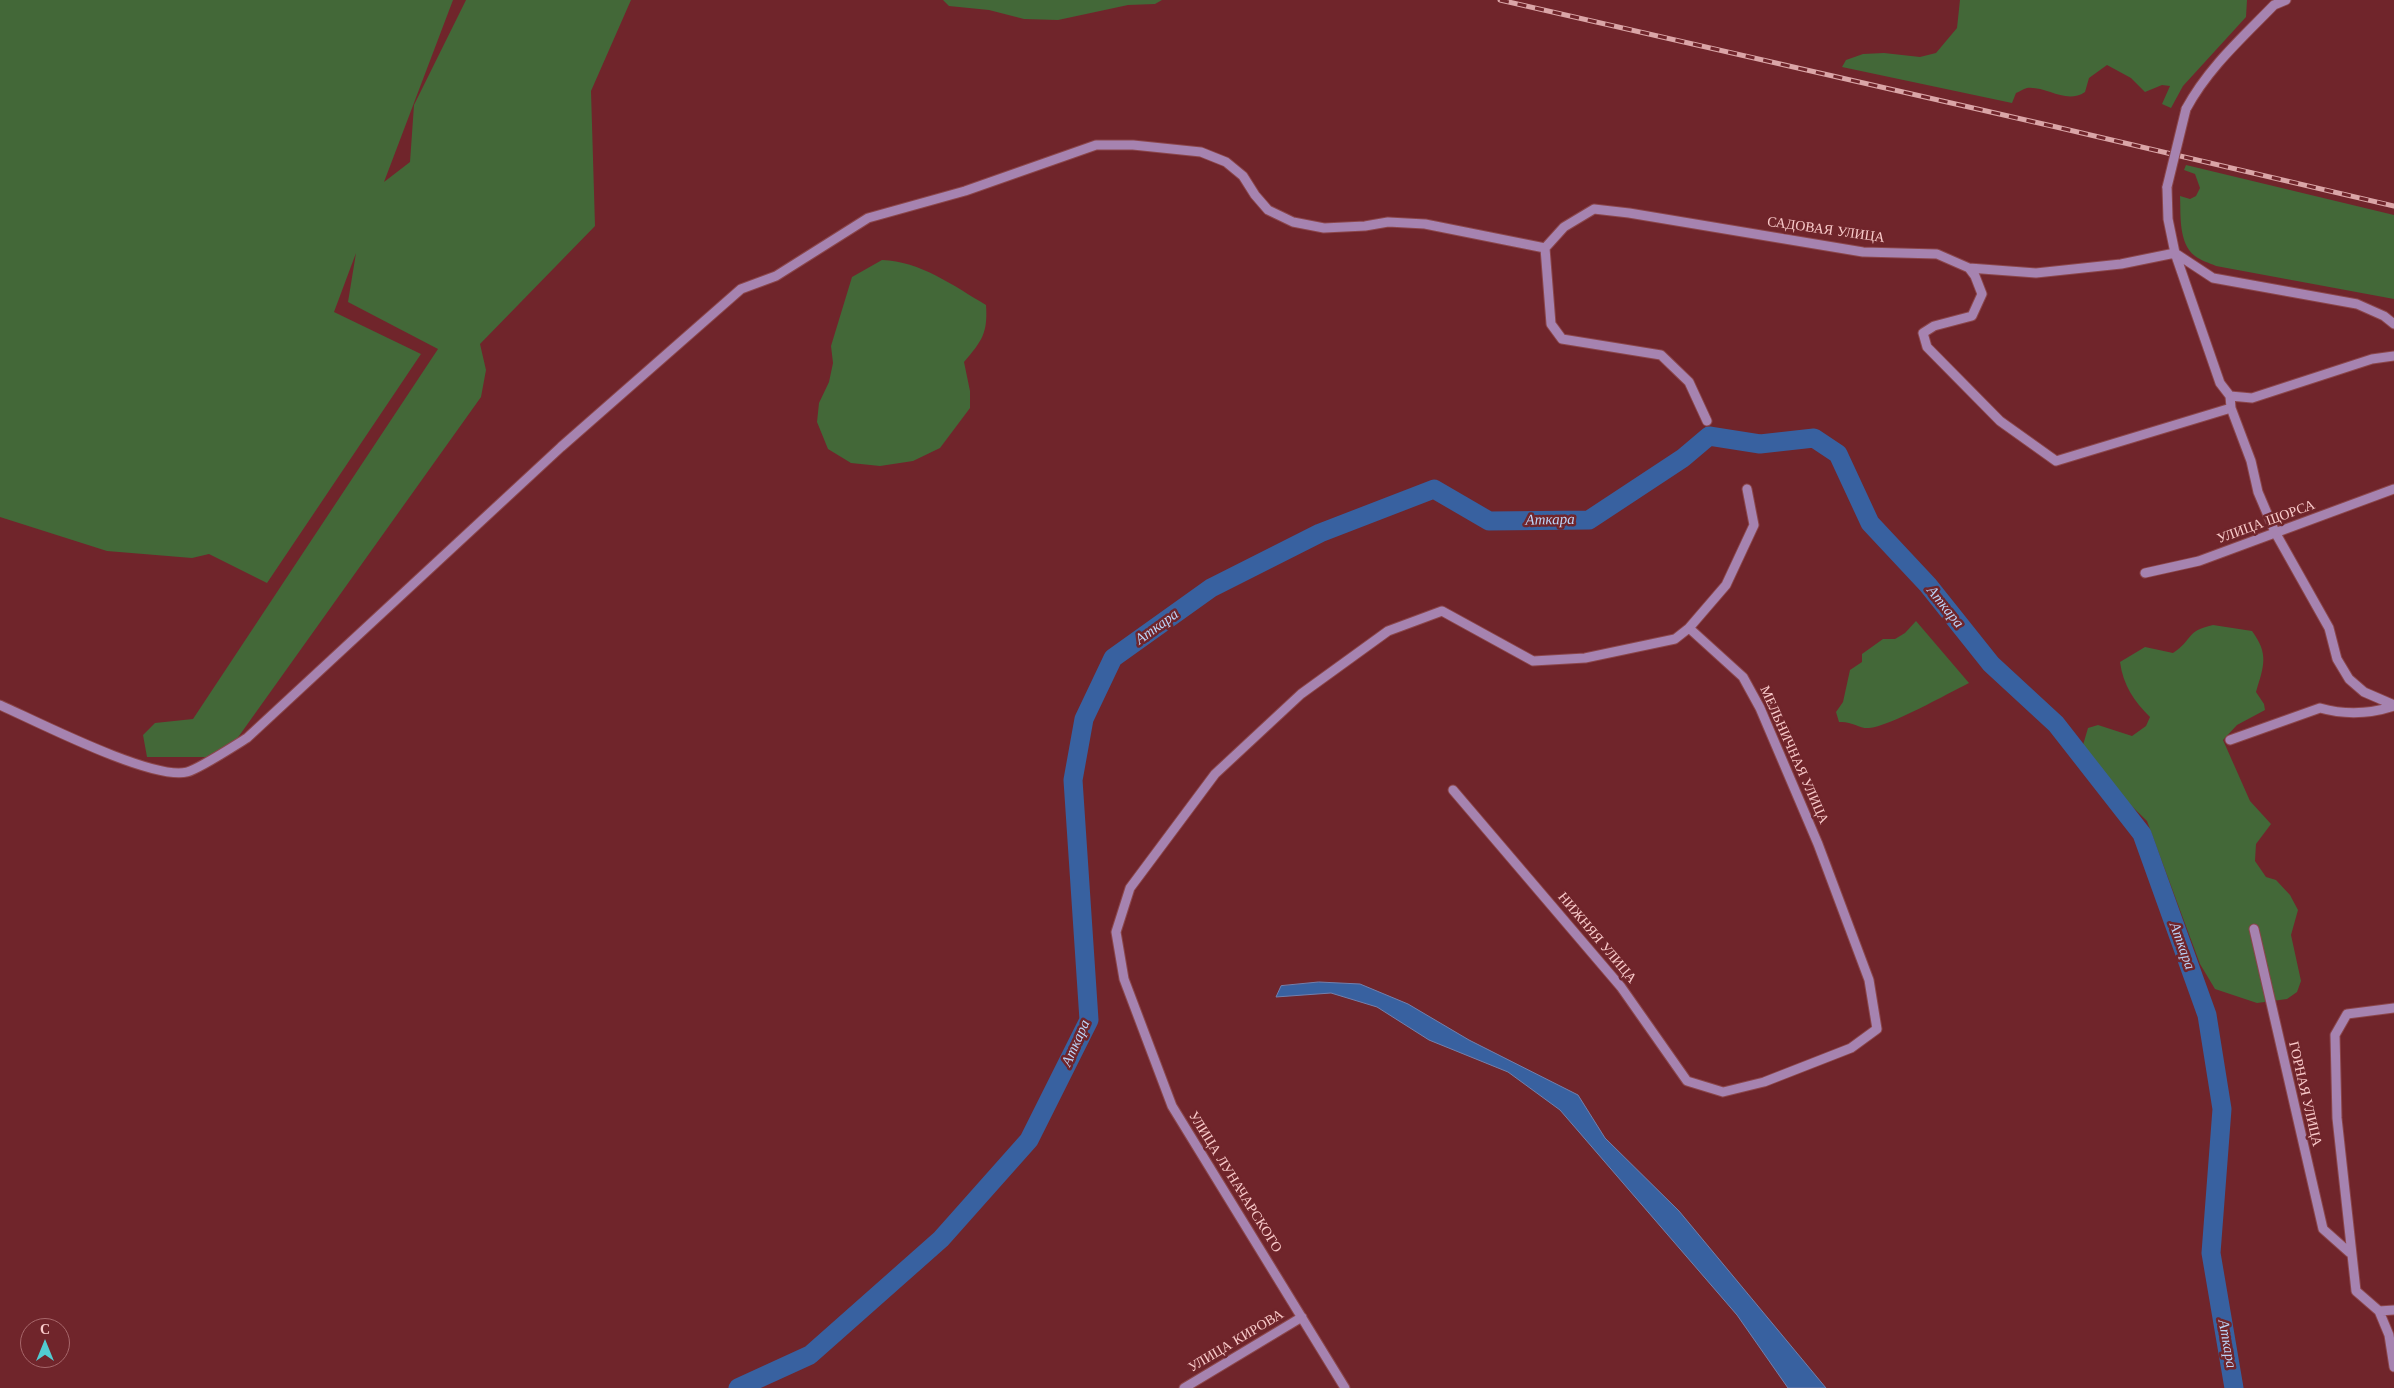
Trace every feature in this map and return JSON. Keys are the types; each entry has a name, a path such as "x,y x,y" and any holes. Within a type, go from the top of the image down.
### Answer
{"street":[{"path":"2286,0 2272,2 2215,64 2197,89 2186,109 2167,187 2168,219 2174,253 2220,383 2230,396 2231,408 2251,461 2258,492 2275,532 2330,628 2337,659 2349,679 2364,692 2394,705"},
{"path":"0,705 141,767 168,772 187,772 247,738 562,447 741,289 776,276 868,218 965,191 1096,145 1133,145 1200,152 1226,162 1243,176 1255,195 1268,210 1293,222 1324,228 1388,222 1426,224 1545,248 1551,324 1562,339 1661,355 1689,382 1708,421"},
{"name":"САДОВАЯ УЛИЦА","path":"1545,248 1564,227 1594,209 1629,213 1863,252 1937,254 1969,268 2036,272 2121,264 2174,253"},
{"path":"2174,253 2213,278 2357,304 2384,316 2394,324"},
{"path":"1969,268 1975,276 1982,294 1972,316 1934,326 1923,333 1927,348 2000,421 2056,461 2231,408"},
{"path":"2230,396 2252,398 2372,359 2394,356"},
{"path":"1689,628 1726,585 1754,525 1747,489"},
{"name":"УЛИЦА ЩОРСА","path":"2145,573 2200,561 2394,489"},
{"name":"УЛИЦА ЛУНАЧАРСКОГО","path":"1345,1388 1172,1106 1124,979 1116,932 1130,888 1215,774 1301,694 1388,631 1442,611 1533,661 1585,658 1675,639 1689,628"},
{"name":"МЕЛЬНИЧНАЯ УЛИЦА","path":"1689,628 1743,677 1760,708 1818,844 1869,980 1877,1029 1851,1048 1764,1082 1723,1092"},
{"path":"2230,740 2320,708 2335,712 2374,713 2394,705"},
{"name":"НИЖНЯЯ УЛИЦА","path":"1454,790 1621,987 1687,1081 1723,1092"},
{"name":"ГОРНАЯ УЛИЦА","path":"2254,929 2323,1229 2350,1253"},
{"path":"2394,1008 2346,1014 2335,1036 2337,1118 2350,1253 2356,1291 2379,1311 2389,1335 2394,1367"},
{"path":"2379,1311 2394,1310"},
{"name":"УЛИЦА КИРОВА","path":"1184,1388 1302,1317"}],"green space":[{"path":"0,0 453,0 384,182 410,162 414,105 466,0 631,0 591,91 595,226 480,344 486,370 481,397 224,757 147,757 143,735 155,723 193,719 438,349 348,302 356,253 334,312 421,354 267,583 209,554 192,558 107,551 0,517"},
{"path":"943,0 1162,0 1155,4 1128,5 1058,20 1024,19 989,10 949,6"},
{"path":"1960,0 2247,0 2246,17 2183,86 2171,108 2162,104 2170,86 2162,85 2145,92 2131,78 2107,65 2089,78 2085,92 2078,95 2071,97 2027,88 2016,93 2012,103 1842,67 1846,60 1863,54 1884,53 1920,57 1936,53 1957,28"},
{"path":"2186,165 2394,215 2394,299 2216,266 2197,257 2186,244 2182,228 2180,196 2190,199 2196,196 2200,188 2195,174 2184,170"},
{"path":"882,260 896,261 923,270 986,305 986,323 979,342 964,362 970,391 970,408 940,448 913,461 880,466 851,463 828,449 817,422 819,403 829,382 833,363 831,346 852,277"},
{"path":"1916,621 1969,683 1904,716 1878,726 1866,728 1839,722 1836,712 1843,702 1850,670 1862,662 1862,654 1883,639 1895,639 1905,633"},
{"path":"2213,625 2252,631 2263,654 2263,667 2256,692 2264,704 2265,710 2237,725 2223,740 2250,801 2271,824 2256,844 2255,861 2266,877 2276,880 2290,895 2298,910 2291,935 2301,981 2297,992 2287,999 2257,1003 2215,989 2200,964 2147,821 2099,774 2083,745 2088,728 2098,725 2132,736 2146,726 2150,717 2130,692 2121,670 2120,662 2145,647 2173,653 2193,633"}],"water":[{"path":"1319,982 1360,984 1408,1004 1469,1040 1578,1095 1605,1138 1679,1211 1826,1388 1788,1388 1737,1315 1560,1110 1508,1072 1429,1040 1377,1007 1331,993 1276,997 1281,986"}],"waterway":[{"name":"Аткара","path":"738,1388 810,1355 941,1239 1029,1140 1089,1020 1073,780 1084,719 1113,658 1211,588 1320,533 1434,489 1489,521 1589,520 1683,458 1709,436 1760,444 1814,438 1838,454 1870,523 1928,585 1991,664 2056,724 2142,834 2207,1015 2222,1109 2211,1253 2234,1388"}],"railway":[{"path":"1500,0 2394,206"}]}
